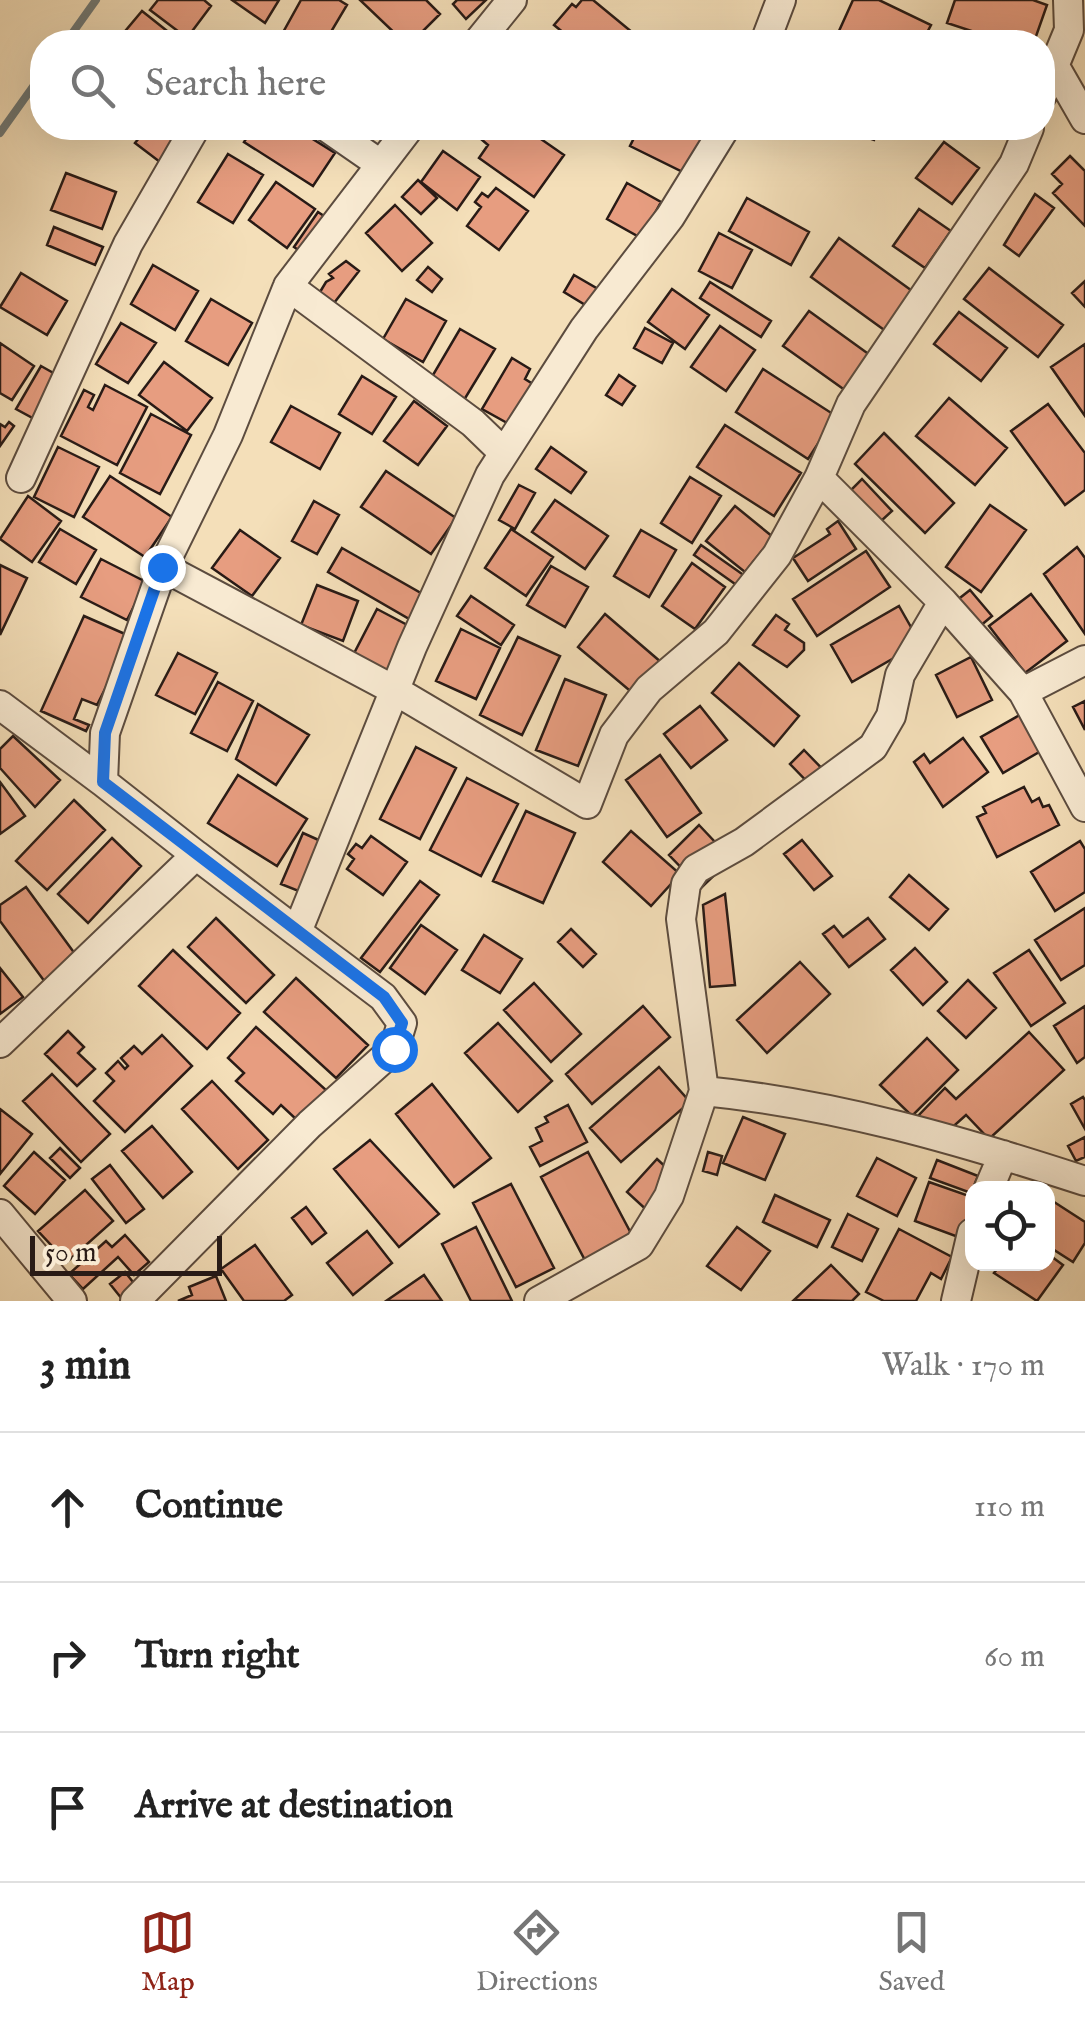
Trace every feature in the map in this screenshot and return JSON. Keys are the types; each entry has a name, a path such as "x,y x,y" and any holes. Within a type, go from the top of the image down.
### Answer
{"street":[{"path":"488,30 512,0"},
{"path":"770,30 781,0"},
{"path":"1055,63 1069,30 1068,0"},
{"path":"1055,67 1085,118"},
{"path":"22,478 128,244 188,140"},
{"path":"345,140 380,164"},
{"path":"103,782 105,733 162,567 228,435 288,286 400,140"},
{"path":"297,932 475,509 504,453 584,329 670,217 718,140"},
{"path":"162,567 396,692 587,804 614,735 649,690 716,632 777,554 819,478 851,404 1014,164 1024,140"},
{"path":"288,286 474,423 504,453"},
{"path":"819,478 943,602 1023,692 1085,807"},
{"path":"539,1301 639,1245 669,1196 704,1091 681,919 686,884 696,869 744,842 873,747 891,716 900,676 943,602"},
{"path":"1023,692 1085,660"},
{"path":"0,705 384,997 402,1023 394,1049 310,1124 135,1301"},
{"path":"0,1043 196,855"},
{"path":"704,1091 786,1099 869,1116 1085,1181"},
{"path":"992,1181 1003,1154"},
{"path":"0,1214 72,1301"},
{"path":"956,1301 965,1263"}],"building":[{"path":"158,0 204,0 211,6 193,30 176,30 150,10"},
{"path":"232,0 279,0 265,23"},
{"path":"301,0 339,0 347,5 332,30 284,30"},
{"path":"360,0 426,0 440,14 424,30 391,30"},
{"path":"457,0 486,0 466,19 453,4"},
{"path":"582,0 593,0 629,30 560,30 554,25 572,4 576,7"},
{"path":"853,0 879,0 931,25 928,30 839,30"},
{"path":"955,0 1033,0 1047,5 1038,30 968,30 947,23"},
{"path":"142,11 166,30 126,30"},
{"path":"137,140 176,140 160,162 135,143"},
{"path":"314,140 335,153 313,186 244,142"},
{"path":"482,140 542,140 564,155 534,197 479,158 488,145"},
{"path":"633,140 712,140 693,177 630,146"},
{"path":"944,142 979,168 952,204 916,178"},
{"path":"443,151 480,177 457,210 421,182"},
{"path":"228,154 263,175 233,223 198,202"},
{"path":"1070,156 1085,171 1085,226 1053,193 1062,184 1052,174"},
{"path":"66,173 116,192 102,229 51,210"},
{"path":"418,180 437,198 421,214 402,197"},
{"path":"276,182 315,209 287,248 249,220"},
{"path":"627,183 661,202 641,238 607,219"},
{"path":"496,188 528,211 499,250 467,226 481,207 475,202 482,193 488,197"},
{"path":"1035,194 1054,208 1019,256 1004,245"},
{"path":"747,198 809,232 791,265 729,231"},
{"path":"395,205 432,243 402,271 366,233"},
{"path":"919,209 951,231 925,268 893,246"},
{"path":"318,212 333,222 308,257 294,247"},
{"path":"54,227 103,247 95,265 47,245"},
{"path":"719,233 752,250 732,288 699,271"},
{"path":"839,238 915,293 887,332 811,277"},
{"path":"346,261 359,271 327,312 314,302 326,282 333,278 329,274"},
{"path":"153,265 198,291 175,330 131,304"},
{"path":"428,267 442,279 432,292 417,280"},
{"path":"989,268 1063,325 1038,357 964,299"},
{"path":"21,273 67,301 47,335 0,307"},
{"path":"574,275 598,289 587,306 564,292"},
{"path":"1085,281 1085,307 1072,293"},
{"path":"710,282 771,321 761,337 700,298"},
{"path":"672,289 709,315 685,349 648,322"},
{"path":"211,299 252,323 228,365 186,341"},
{"path":"406,299 446,321 423,362 383,339"},
{"path":"809,311 881,363 856,398 783,346"},
{"path":"959,312 1007,348 981,381 934,344"},
{"path":"121,323 156,343 128,383 96,364"},
{"path":"720,326 755,350 726,391 691,367"},
{"path":"645,328 673,343 662,363 634,348"},
{"path":"460,329 495,349 464,400 430,380"},
{"path":"0,343 34,366 12,400 0,393"},
{"path":"1085,344 1085,416 1051,367"},
{"path":"512,358 530,369 525,379 544,391 509,424 482,409"},
{"path":"164,362 212,398 187,431 139,395"},
{"path":"41,366 64,379 40,422 16,409"},
{"path":"763,369 836,416 808,459 736,412"},
{"path":"619,375 635,386 622,405 606,395"},
{"path":"362,376 396,397 372,434 339,414"},
{"path":"105,385 147,407 117,465 61,436 84,390 94,395 88,407 93,410"},
{"path":"949,398 1007,448 975,485 916,436"},
{"path":"414,401 447,426 418,465 384,441"},
{"path":"1048,404 1085,453 1085,490 1065,505 1011,431"},
{"path":"291,406 340,433 320,469 271,442"},
{"path":"151,414 191,435 160,494 120,473"},
{"path":"9,422 14,426 0,446 0,424 5,427"},
{"path":"725,425 801,473 774,516 697,467"},
{"path":"884,433 954,503 925,533 855,464"},
{"path":"58,447 99,467 74,517 34,497"},
{"path":"551,447 586,472 571,493 536,469"},
{"path":"386,471 456,518 431,554 361,507"},
{"path":"110,476 172,517 145,557 83,517"},
{"path":"690,477 721,496 692,543 661,523"},
{"path":"862,479 892,511 880,522 850,491"},
{"path":"519,485 535,493 515,529 499,520"},
{"path":"28,496 61,521 32,562 0,539"},
{"path":"555,500 608,536 585,569 532,532"},
{"path":"314,501 339,515 317,554 292,541"},
{"path":"990,505 1026,530 981,592 946,567"},
{"path":"735,506 773,537 745,572 706,541"},
{"path":"838,521 856,549 808,581 793,558 830,534 827,529"},
{"path":"60,529 96,550 76,584 39,562"},
{"path":"511,529 553,557 526,596 485,568"},
{"path":"240,530 280,558 252,596 212,568"},
{"path":"641,530 676,550 649,597 614,576"},
{"path":"701,545 752,581 745,591 694,555"},
{"path":"1077,547 1085,558 1085,634 1044,574"},
{"path":"342,548 426,596 411,620 328,572"},
{"path":"866,551 890,587 817,636 793,599"},
{"path":"101,559 146,582 127,620 81,597"},
{"path":"692,563 725,587 695,629 662,606"},
{"path":"0,565 27,578 0,635"},
{"path":"551,566 588,587 565,627 527,605"},
{"path":"317,585 358,601 343,641 301,625"},
{"path":"970,590 992,616 979,627 956,601"},
{"path":"1031,594 1067,641 1025,673 989,626"},
{"path":"471,596 514,625 501,645 457,616"},
{"path":"899,606 920,643 852,682 831,645"},
{"path":"377,609 413,628 384,684 348,665"},
{"path":"605,614 662,663 635,695 578,647"},
{"path":"776,615 789,624 785,630 804,643 804,650 787,667 753,645"},
{"path":"84,616 134,638 111,687 107,685 97,705 82,699 74,719 89,725 86,731 41,711"},
{"path":"461,629 500,648 476,699 436,681"},
{"path":"518,637 560,656 522,735 480,715"},
{"path":"178,653 217,673 195,714 156,695"},
{"path":"971,657 992,700 957,717 936,675"},
{"path":"739,663 799,716 774,746 712,693"},
{"path":"565,679 606,695 578,766 536,750"},
{"path":"218,682 253,701 227,751 191,733"},
{"path":"1085,701 1085,730 1073,707"},
{"path":"258,704 309,735 276,785 236,759"},
{"path":"700,706 727,740 691,768 664,734"},
{"path":"1025,712 1046,748 1003,773 981,737"},
{"path":"13,736 60,780 35,807 0,768 0,749"},
{"path":"963,738 988,772 943,807 914,762 924,754 930,763"},
{"path":"416,747 456,768 420,839 380,819"},
{"path":"804,750 837,784 823,798 790,764"},
{"path":"660,755 701,813 667,837 626,780"},
{"path":"238,775 307,819 277,866 208,823"},
{"path":"467,778 518,804 481,876 430,850"},
{"path":"0,782 25,816 0,834"},
{"path":"1024,787 1032,802 1039,798 1043,807 1049,805 1059,825 997,857 977,817 986,813 983,807"},
{"path":"74,800 105,830 47,890 16,861"},
{"path":"526,811 575,833 543,903 493,881"},
{"path":"699,825 731,859 701,888 669,855"},
{"path":"631,831 680,874 651,906 603,862"},
{"path":"303,833 323,842 301,892 281,884"},
{"path":"371,836 407,862 383,895 347,869 354,859 348,854 356,844 362,848"},
{"path":"112,838 141,866 88,923 58,894"},
{"path":"802,840 832,876 814,890 784,854"},
{"path":"1080,841 1085,849 1085,892 1055,911 1031,872"},
{"path":"909,875 948,909 929,930 890,897"},
{"path":"420,881 439,895 380,972 361,958"},
{"path":"26,887 78,958 45,982 0,921 0,905"},
{"path":"725,894 735,985 710,987 703,905"},
{"path":"1085,908 1085,965 1061,980 1035,940"},
{"path":"216,918 274,975 246,1003 188,947"},
{"path":"868,918 885,939 849,967 823,934 834,926 843,937"},
{"path":"421,925 457,950 425,994 390,968"},
{"path":"571,929 596,954 583,967 558,942"},
{"path":"484,935 522,959 500,993 462,970"},
{"path":"915,948 947,982 923,1005 891,970"},
{"path":"173,950 240,1013 207,1049 139,986"},
{"path":"1029,950 1065,1003 1031,1026 994,973"},
{"path":"800,962 830,994 767,1053 737,1020"},
{"path":"0,968 23,997 0,1014"},
{"path":"296,978 368,1045 336,1078 264,1012"},
{"path":"968,980 996,1008 966,1038 938,1011"},
{"path":"534,983 581,1034 551,1062 504,1010"},
{"path":"643,1006 670,1037 592,1104 566,1074"},
{"path":"1085,1006 1085,1057 1077,1063 1054,1026"},
{"path":"498,1023 552,1081 518,1112 465,1053"},
{"path":"256,1027 326,1090 298,1121 281,1105 273,1114 236,1081 244,1073 228,1058"},
{"path":"68,1031 84,1047 78,1053 95,1069 77,1086 45,1054"},
{"path":"1029,1032 1064,1070 989,1139 966,1115 946,1133 918,1116 945,1088 956,1099"},
{"path":"162,1035 192,1066 125,1132 94,1101 114,1081 106,1073 118,1061 125,1069 128,1066 121,1058 134,1046 142,1054"},
{"path":"927,1038 958,1070 912,1116 880,1085"},
{"path":"659,1067 690,1102 621,1162 590,1128"},
{"path":"52,1074 110,1134 81,1162 23,1101"},
{"path":"212,1081 268,1140 238,1169 182,1109"},
{"path":"432,1084 491,1158 454,1187 396,1114"},
{"path":"1083,1097 1085,1100 1085,1129 1071,1104"},
{"path":"568,1105 587,1142 540,1166 530,1147 542,1141 536,1128 548,1122 545,1117"},
{"path":"0,1109 32,1134 0,1174"},
{"path":"743,1117 785,1134 765,1180 723,1163"},
{"path":"152,1126 192,1172 163,1198 122,1151"},
{"path":"1085,1137 1085,1157 1076,1161 1068,1146"},
{"path":"370,1140 439,1214 399,1247 334,1169"},
{"path":"60,1148 80,1168 70,1178 50,1158"},
{"path":"34,1152 65,1180 35,1214 4,1186"},
{"path":"588,1152 634,1239 587,1264 541,1177"},
{"path":"708,1152 722,1156 717,1175 703,1171"},
{"path":"877,1158 916,1178 897,1216 857,1196"},
{"path":"657,1159 669,1170 651,1214 627,1192"},
{"path":"937,1160 978,1176 976,1181 965,1181 965,1191 930,1178"},
{"path":"110,1165 144,1209 126,1223 92,1179"},
{"path":"929,1182 965,1195 965,1240 915,1221"},
{"path":"511,1184 554,1268 516,1287 473,1203"},
{"path":"85,1190 113,1221 67,1262 38,1231"},
{"path":"775,1195 830,1220 817,1247 763,1222"},
{"path":"1055,1203 1085,1222 1085,1243 1073,1262 1055,1250"},
{"path":"306,1207 326,1233 312,1244 292,1218"},
{"path":"848,1214 878,1229 862,1261 832,1247"},
{"path":"476,1227 512,1301 471,1301 442,1244"},
{"path":"737,1227 770,1251 741,1290 707,1266"},
{"path":"899,1229 952,1257 941,1279 931,1273 916,1301 884,1301 866,1292"},
{"path":"367,1231 392,1263 353,1295 327,1263"},
{"path":"125,1235 149,1262 134,1275 118,1257 83,1289 69,1274 106,1241 112,1247"},
{"path":"255,1245 292,1295 284,1301 244,1301 221,1269"},
{"path":"1055,1259 1063,1265 1037,1301 994,1273 1055,1271"},
{"path":"831,1265 859,1294 852,1301 794,1300"},
{"path":"125,1272 137,1287 122,1299 110,1284"},
{"path":"424,1275 442,1301 386,1301"},
{"path":"216,1276 226,1301 178,1301 192,1295 189,1287"}],"waterway":[{"path":"75,30 96,0"},
{"path":"0,133 30,91"}],"route":[{"path":"162,567 105,733 103,782 384,997 402,1023 394,1049"}]}
